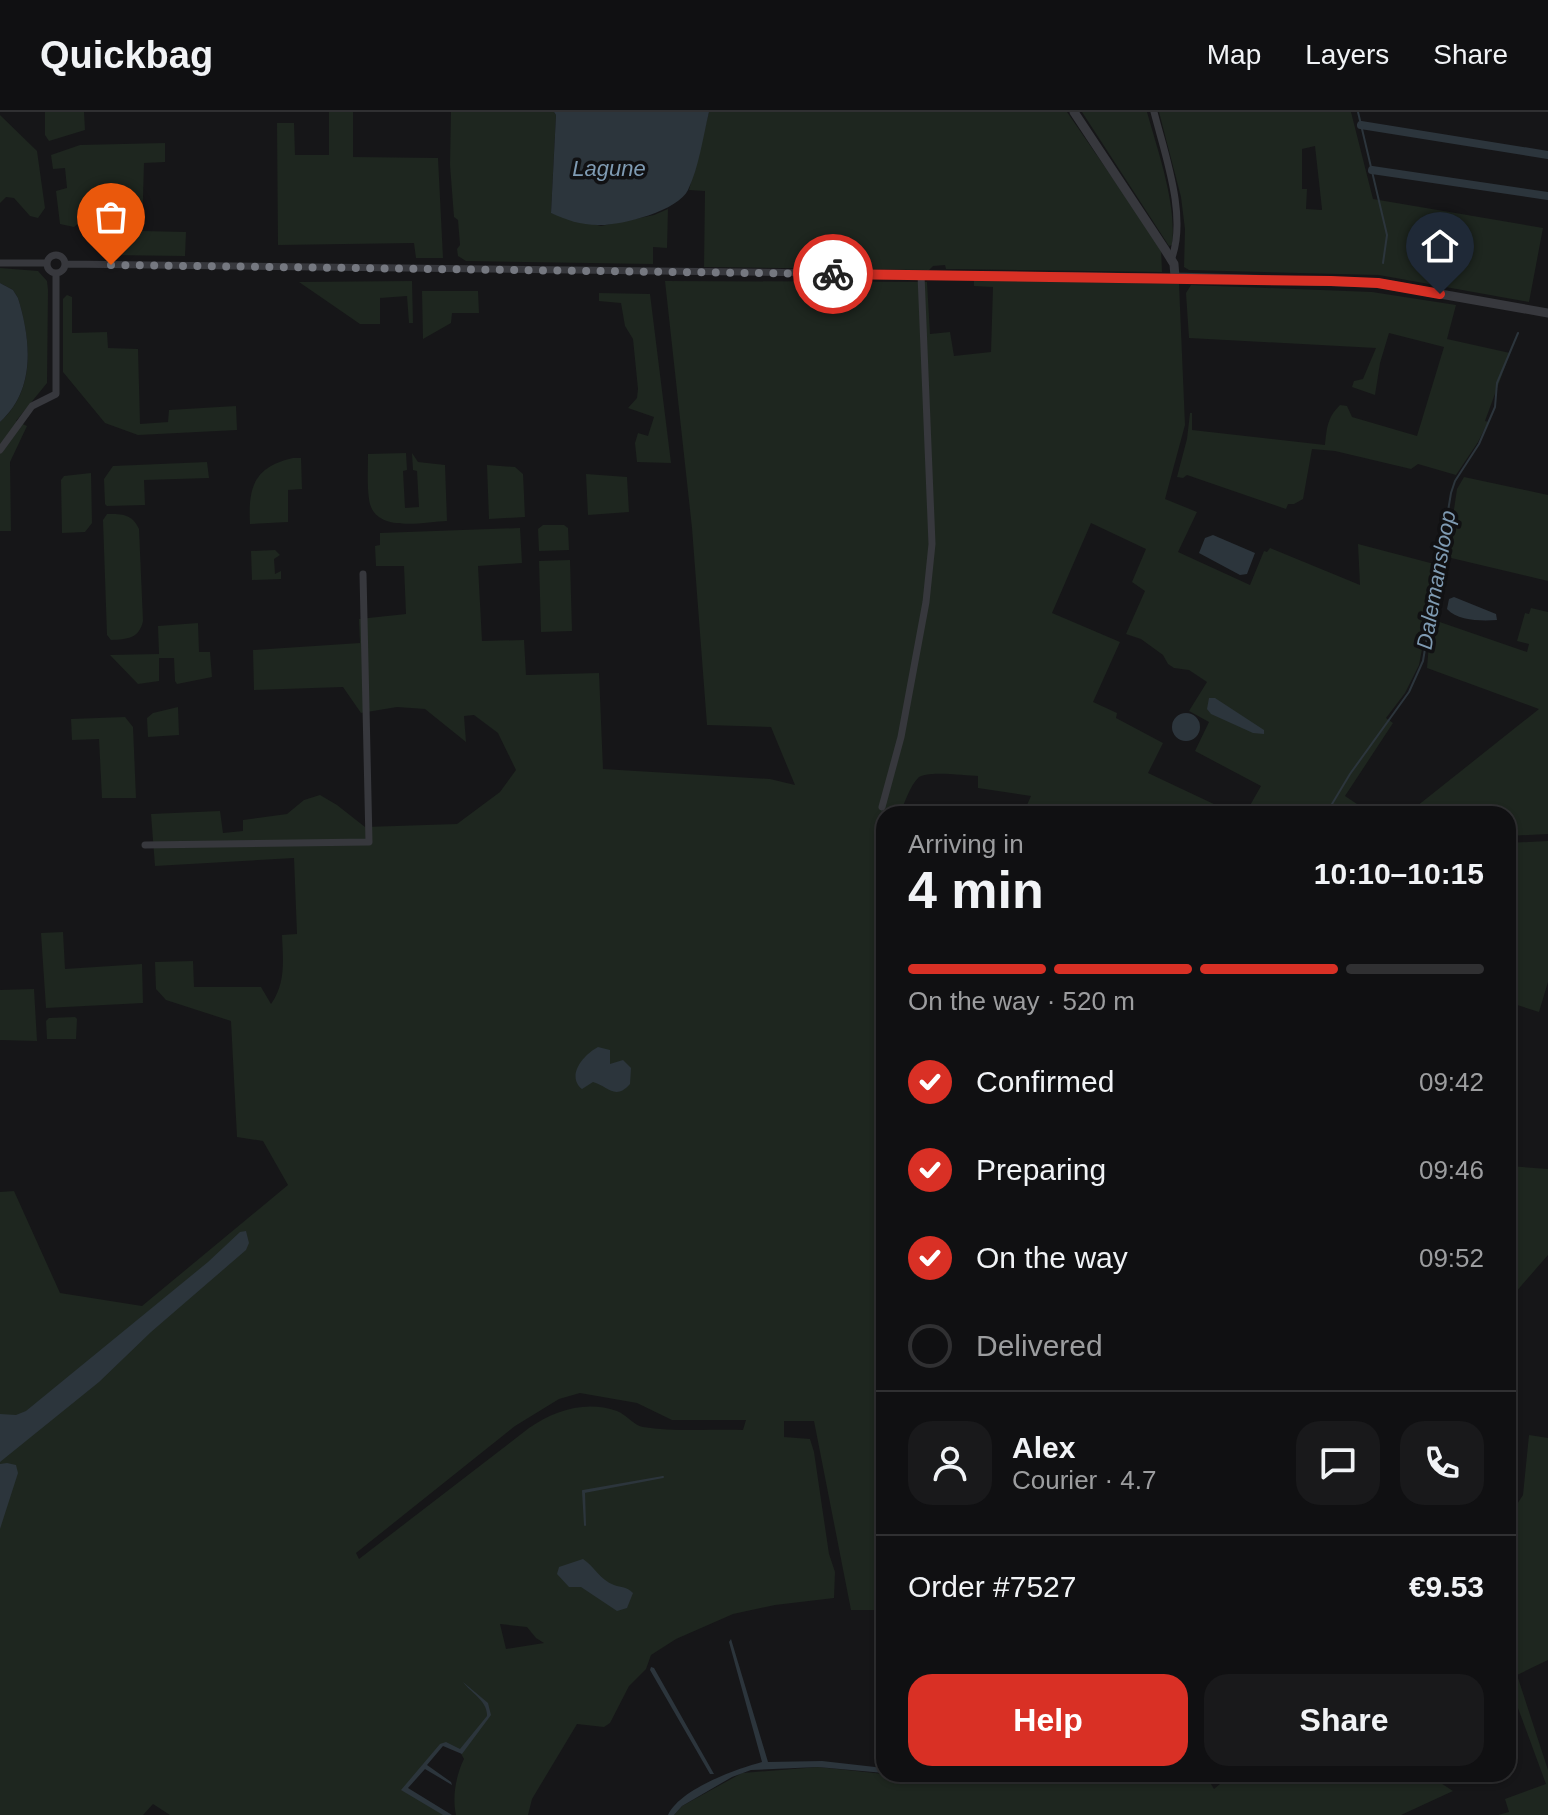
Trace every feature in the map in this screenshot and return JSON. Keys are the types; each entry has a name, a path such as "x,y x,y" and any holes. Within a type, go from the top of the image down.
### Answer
{"street":[{"path":"1074,112 1171,260 1175,277"},
{"path":"1154,112 1177,218 1178,244 1171,260"},
{"path":"57,255 65,264 63,270 56,273 48,269 47,263 51,256 57,255"},
{"path":"0,263 47,263"},
{"path":"65,264 1175,277 1378,283 1548,313"},
{"path":"0,450 32,406 56,394 56,273"},
{"path":"882,806 901,737 926,602 932,544 921,275"},
{"path":"145,845 369,842 363,574"}],"shaded area":[{"path":"45,112 84,112 85,130 49,141 45,135"},
{"path":"329,112 353,112 353,157 438,158 443,258 416,258 414,243 278,245 277,123 294,123 295,155 329,155"},
{"path":"451,112 554,112 551,213 601,226 668,209 667,248 653,247 653,264 466,261 458,256 458,220 454,217 450,165"},
{"path":"709,112 1067,112 1161,248 1162,272 946,269 945,265 933,266 929,270 704,267 705,191 689,190"},
{"path":"1082,112 1147,112 1169,195 1172,245 1169,246"},
{"path":"1159,112 1351,112 1373,199 1543,228 1529,302 1379,275 1189,270 1184,267 1185,229 1181,197","holes":["1315,146 1322,210 1306,209 1307,189 1302,189 1302,149"]},
{"path":"0,115 37,151 45,208 38,218 30,216 14,198 6,197 0,203"},
{"path":"165,143 165,162 144,163 142,231 186,232 185,256 108,255 108,239 125,223 106,200 74,227 60,224 56,191 67,188 65,168 53,169 51,155 80,145"},
{"path":"0,268 38,271 47,281 48,290 47,383 16,421 27,426 10,462 11,531 0,531 0,422 20,395 25,380 28,348 18,298 13,290 0,283"},
{"path":"974,280 1179,284 1185,425 1165,499 1197,512 1178,552 1250,585 1264,551 1270,548 1360,585 1358,544 1438,565 1419,665 1405,693 1386,718 1393,723 1345,796 1360,806 1250,806 1261,786 1195,751 1209,722 1189,711 1207,682 1189,670 1174,668 1163,655 1141,639 1126,634 1145,591 1132,582 1146,549 1091,523 1052,613 1120,642 1093,702 1117,713 1116,718 1163,743 1148,773 1218,806 1027,806 1031,796 978,788 978,776 937,774 918,778 903,806 876,806 876,1610 851,1610 814,1421 784,1421 784,1437 810,1439 814,1452 829,1554 835,1572 834,1598 733,1614 676,1639 651,1655 646,1669 629,1686 610,1723 604,1727 577,1724 532,1799 528,1815 456,1815 456,1786 464,1759 460,1752 444,1744 404,1789 446,1815 170,1815 153,1804 143,1815 0,1815 0,1192 14,1191 60,1293 142,1306 288,1185 263,1141 237,1137 231,1021 166,1000 156,989 155,962 193,961 194,987 261,987 271,1004 281,980 282,935 297,934 294,858 155,866 151,814 220,811 223,833 243,831 243,820 287,814 304,800 320,795 365,827 457,824 500,792 516,770 498,733 474,715 464,716 466,742 425,709 397,707 361,713 343,687 254,690 253,650 360,643 359,619 406,614 404,566 376,566 375,546 380,545 380,533 520,528 522,563 478,566 482,641 524,640 526,675 599,673 603,769 770,779 795,785 771,727 707,725 692,528 665,281 927,282 930,334 950,332 954,356 991,352 993,287 974,286","holes":["580,1393 637,1403 672,1420 746,1420 743,1430 654,1429 639,1426 621,1413 594,1406 560,1412 529,1428 359,1559 356,1553 515,1426 559,1399","500,1624 527,1627 544,1643 506,1649"]},
{"path":"412,281 413,323 409,323 407,296 380,298 380,324 360,324 299,282"},
{"path":"1191,285 1372,292 1456,305 1447,339 1510,353 1485,421 1488,422 1478,442 1456,475 1418,464 1411,469 1335,451 1312,449 1303,499 1288,504 1286,509 1187,475 1177,477 1190,413 1192,430 1325,445 1330,419 1340,405 1347,406 1352,417 1417,436 1444,347 1389,333 1375,395 1352,387 1354,381 1363,379 1376,348 1189,338 1186,293"},
{"path":"422,291 478,291 479,313 452,313 451,323 423,339"},
{"path":"599,293 650,294 671,463 637,462 635,443 638,433 648,436 654,417 628,408 637,398 638,389 633,339 625,326 621,303 599,301"},
{"path":"67,295 72,297 72,333 107,332 108,348 138,349 140,424 168,422 169,410 236,406 237,430 138,435 105,423 63,372 63,299"},
{"path":"406,453 407,470 403,471 405,508 419,507 417,471 413,470 412,453 418,462 445,465 447,521 400,524 389,522 373,510 368,494 368,454"},
{"path":"301,458 302,489 288,490 288,522 250,524 250,499 256,480 270,467"},
{"path":"207,462 209,478 144,480 145,505 105,504 104,479 113,466"},
{"path":"487,465 515,467 523,474 525,517 489,519"},
{"path":"91,473 92,523 85,532 62,533 61,480 64,476"},
{"path":"586,474 627,477 629,512 588,515"},
{"path":"1464,477 1548,495 1548,581 1447,557 1457,489"},
{"path":"107,514 126,516 139,529 143,621 135,635 111,640 107,635 103,520"},
{"path":"543,525 564,525 568,528 569,550 539,551 538,529"},
{"path":"275,550 280,555 274,559 275,574 281,571 281,579 252,580 251,551"},
{"path":"570,560 572,631 541,632 539,561"},
{"path":"1531,608 1548,612 1548,834 1516,836 1516,806 1417,806 1539,709 1427,668 1431,619 1527,652 1529,644 1517,641 1525,613 1529,614"},
{"path":"198,623 199,652 210,652 212,677 177,684 174,658 159,658 159,681 138,684 110,655 159,654 158,626"},
{"path":"178,707 179,735 148,737 147,718 153,713"},
{"path":"125,717 133,727 136,798 102,798 99,739 72,740 71,719"},
{"path":"1548,841 1548,982 1539,1012 1516,1005 1516,843"},
{"path":"63,932 65,969 142,964 143,1003 46,1008 41,933"},
{"path":"34,989 37,1041 0,1040 0,990"},
{"path":"75,1017 76,1039 47,1039 46,1021 49,1018"},
{"path":"1516,1167 1548,1169 1548,1255 1516,1292"},
{"path":"1529,1435 1548,1438 1548,1660 1517,1675 1548,1770 1548,1815 1498,1815 1509,1812 1505,1799 1546,1784 1516,1703 1516,1506 1523,1495"},
{"path":"818,1767 876,1773 876,1782 1210,1782 1214,1789 1222,1782 1439,1782 1453,1791 1401,1815 674,1815 682,1806 742,1773"}],"water":[{"name":"Lagune","path":"554,112 709,112 688,190 682,198 661,211 620,223 586,224 551,213"},
{"path":"0,283 13,290 18,298 28,347 25,380 20,395 0,422"},
{"path":"1213,535 1255,553 1247,574 1240,575 1199,553 1205,538"},
{"path":"1454,597 1496,614 1497,620 1457,616 1447,609 1449,599"},
{"path":"1209,698 1215,698 1264,730 1264,734 1253,733 1211,714 1207,709"},
{"path":"1186,713 1196,717 1200,727 1196,737 1186,741 1176,737 1172,727 1176,717"},
{"path":"598,1047 610,1050 610,1064 623,1060 631,1068 630,1084 625,1089 616,1092 593,1082 582,1089 577,1084 578,1066"},
{"path":"246,1231 249,1243 246,1250 151,1332 99,1382 0,1462 0,1414 16,1415 26,1411 208,1262 240,1232"},
{"path":"0,1464 16,1465 18,1473 0,1529"},
{"path":"583,1559 605,1580 633,1593 627,1608 617,1611 581,1587 569,1587 557,1574 559,1567"},
{"path":"731,1639 768,1762 822,1761 876,1767 876,1772 818,1767 751,1770 732,1777 682,1806 674,1815 668,1815 674,1806 696,1789 762,1762 729,1642"},
{"path":"651,1667 654,1668 714,1774 710,1774"},
{"path":"463,1682 488,1703 491,1715 462,1754 443,1746 427,1765 452,1785 425,1769 408,1788 452,1815 443,1815 401,1790 440,1744 446,1742 460,1749 487,1716 482,1701"}],"waterway":[{"name":"Dalemansloop","path":"1358,112 1387,235 1383,263"},
{"path":"1361,125 1548,155"},
{"path":"1372,170 1548,196"},
{"name":"Dalemansloop","path":"1331,806 1409,692 1423,661 1451,493 1455,481 1479,444 1495,407 1497,383 1518,333"},
{"path":"663,1477 584,1492 585,1525 583,1491 663,1477"}],"way so far":[{"path":"111,265 833,274"}],"route":[{"path":"833,274 1331,281 1378,283 1440,294"}]}
